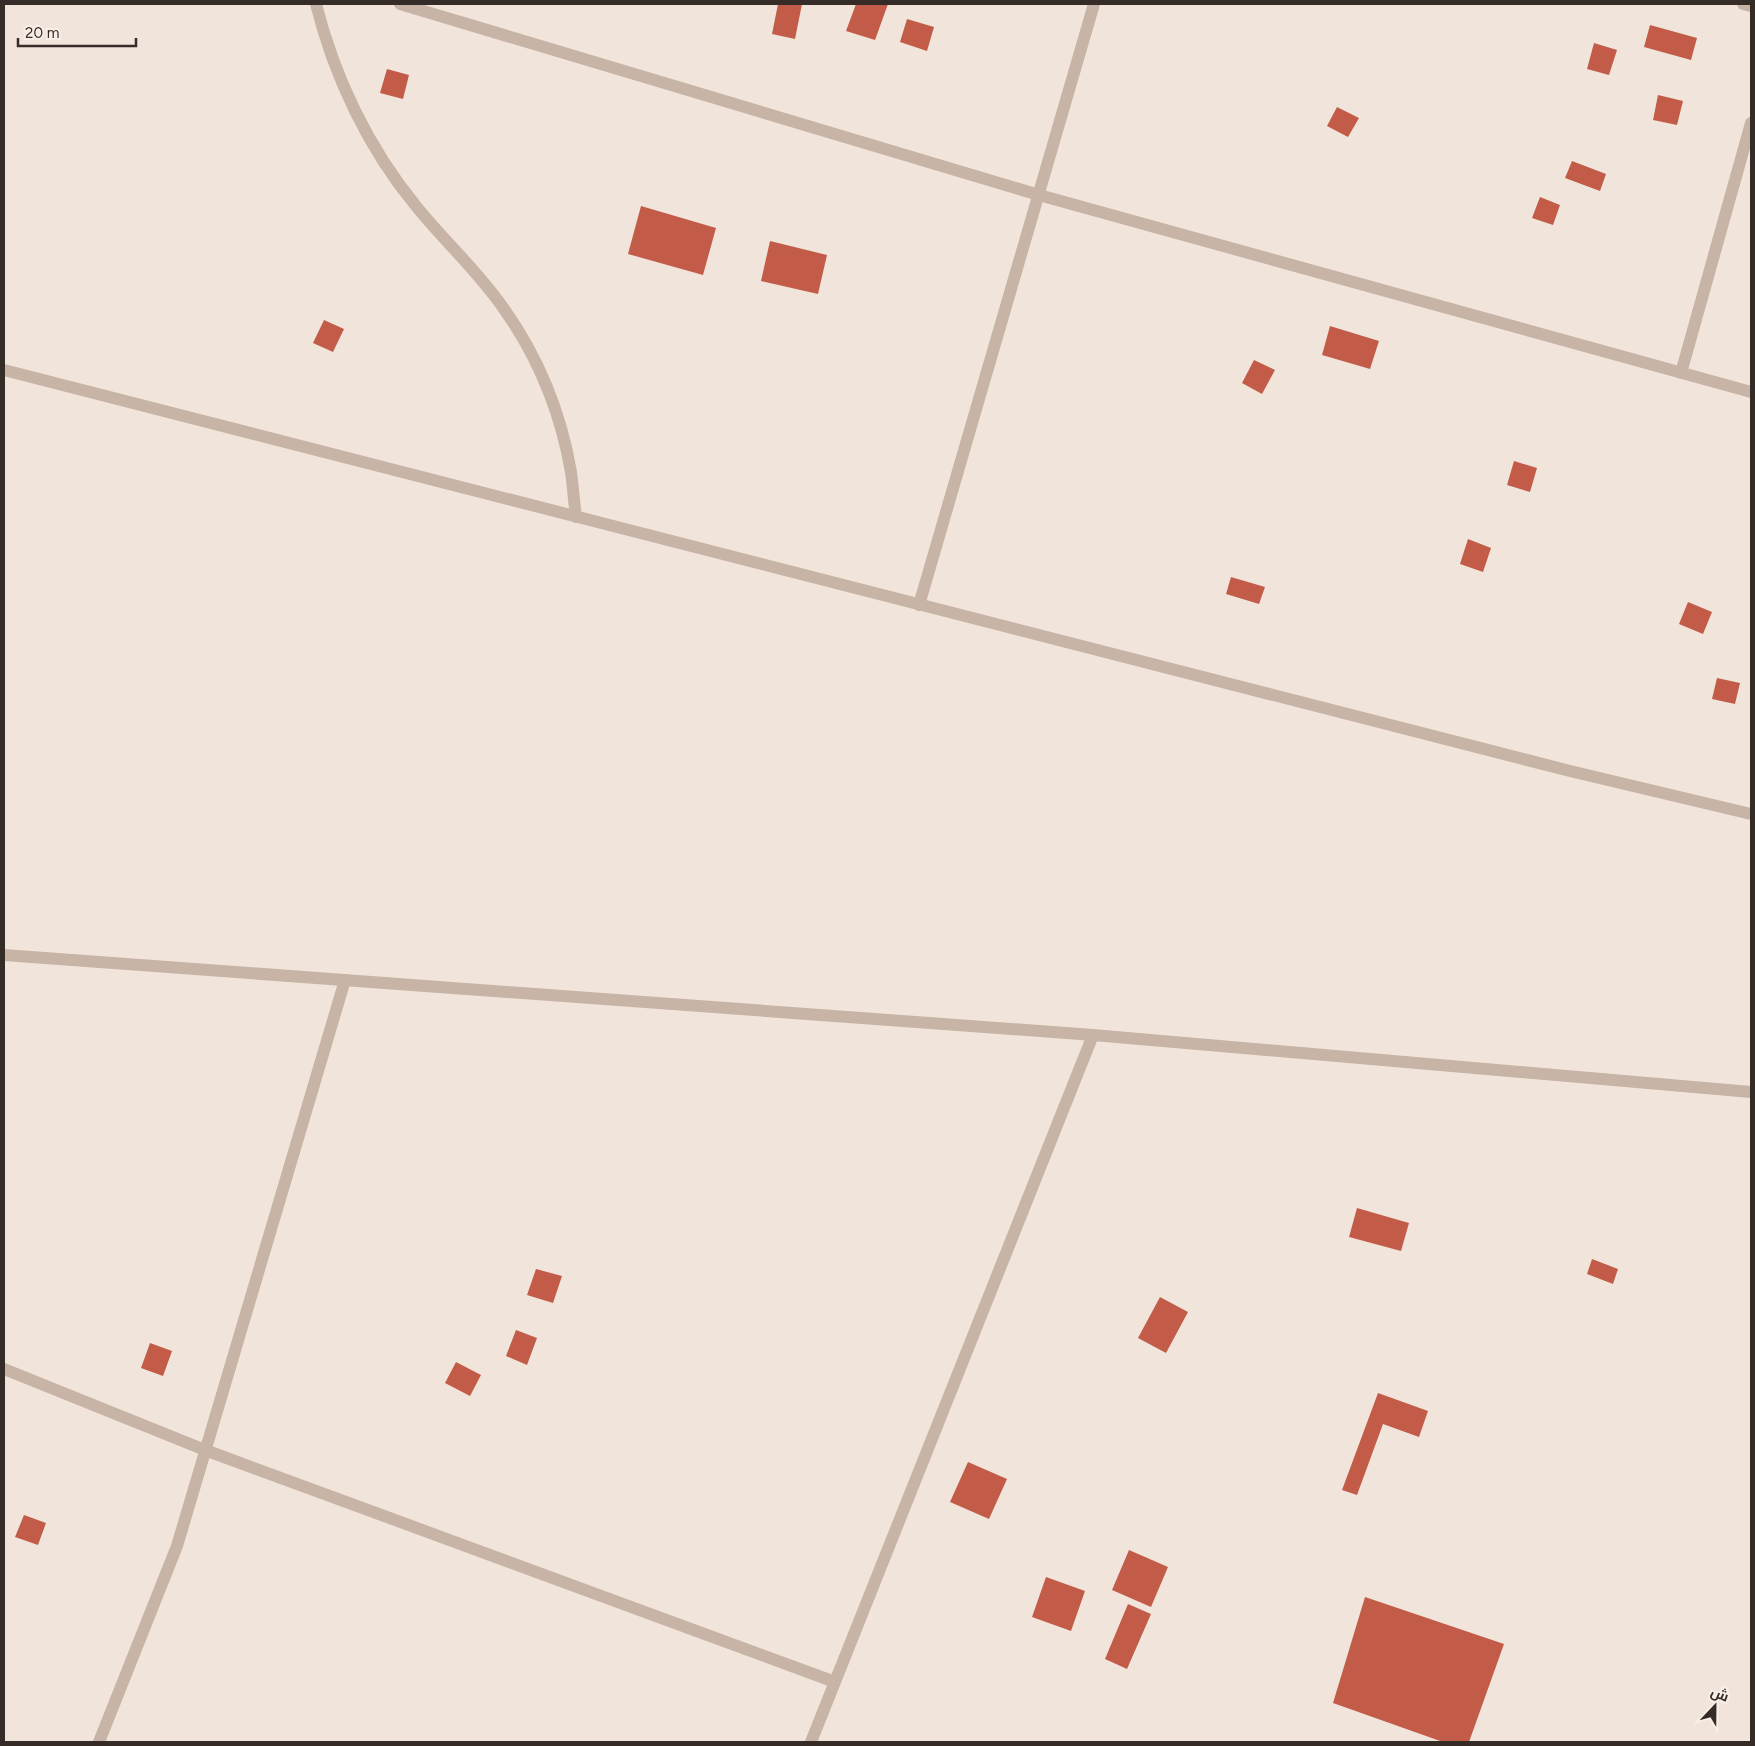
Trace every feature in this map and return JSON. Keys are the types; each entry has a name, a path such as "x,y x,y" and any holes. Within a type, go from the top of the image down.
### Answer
{"street":[{"path":"316,4 339,76 360,121 385,164 414,204 478,274 505,309 527,347 546,387 561,428 571,472 576,517"},
{"path":"400,4 1038,195 1751,392"},
{"path":"919,604 1094,4"},
{"path":"1743,4 1751,6"},
{"path":"1681,373 1751,123"},
{"path":"4,370 1560,769 1751,814"},
{"path":"4,955 1094,1035 1751,1092"},
{"path":"99,1742 177,1546 345,980"},
{"path":"811,1742 1094,1035"},
{"path":"4,1369 205,1450 836,1682"}],"building":[{"path":"778,4 802,4 795,39 772,34"},
{"path":"856,4 888,4 875,40 846,31"},
{"path":"907,19 934,27 927,51 900,42"},
{"path":"1650,25 1697,38 1691,60 1644,47"},
{"path":"1594,43 1617,50 1609,75 1587,69"},
{"path":"387,69 409,75 403,99 380,93"},
{"path":"1658,95 1683,101 1677,125 1653,120"},
{"path":"1337,107 1359,118 1348,137 1327,126"},
{"path":"1572,161 1606,174 1600,191 1565,178"},
{"path":"1540,197 1560,205 1553,225 1532,218"},
{"path":"641,206 716,228 703,275 628,254"},
{"path":"770,241 827,255 818,294 761,281"},
{"path":"324,320 344,329 333,352 313,343"},
{"path":"1330,326 1379,341 1370,369 1322,355"},
{"path":"1254,360 1275,370 1262,394 1242,383"},
{"path":"1514,461 1537,468 1530,492 1507,485"},
{"path":"1468,539 1491,548 1483,572 1460,564"},
{"path":"1231,577 1265,587 1259,604 1226,594"},
{"path":"1688,602 1712,612 1703,634 1679,624"},
{"path":"1717,678 1740,683 1735,704 1712,699"},
{"path":"1357,1208 1409,1223 1401,1251 1349,1237"},
{"path":"1592,1259 1618,1269 1613,1284 1587,1274"},
{"path":"536,1269 562,1276 553,1303 527,1295"},
{"path":"1160,1297 1188,1312 1166,1353 1138,1338"},
{"path":"516,1330 537,1338 527,1365 506,1356"},
{"path":"150,1343 172,1351 163,1376 141,1368"},
{"path":"456,1362 481,1375 470,1396 445,1383"},
{"path":"1378,1393 1428,1411 1419,1437 1383,1424 1357,1495 1342,1490"},
{"path":"968,1462 1007,1479 989,1519 950,1502"},
{"path":"24,1515 46,1523 38,1545 15,1537"},
{"path":"1129,1550 1168,1567 1151,1607 1112,1590"},
{"path":"1046,1577 1085,1591 1071,1631 1032,1617"},
{"path":"1365,1597 1504,1644 1469,1742 1443,1742 1333,1703"},
{"path":"1128,1604 1151,1614 1127,1669 1105,1659"}]}
